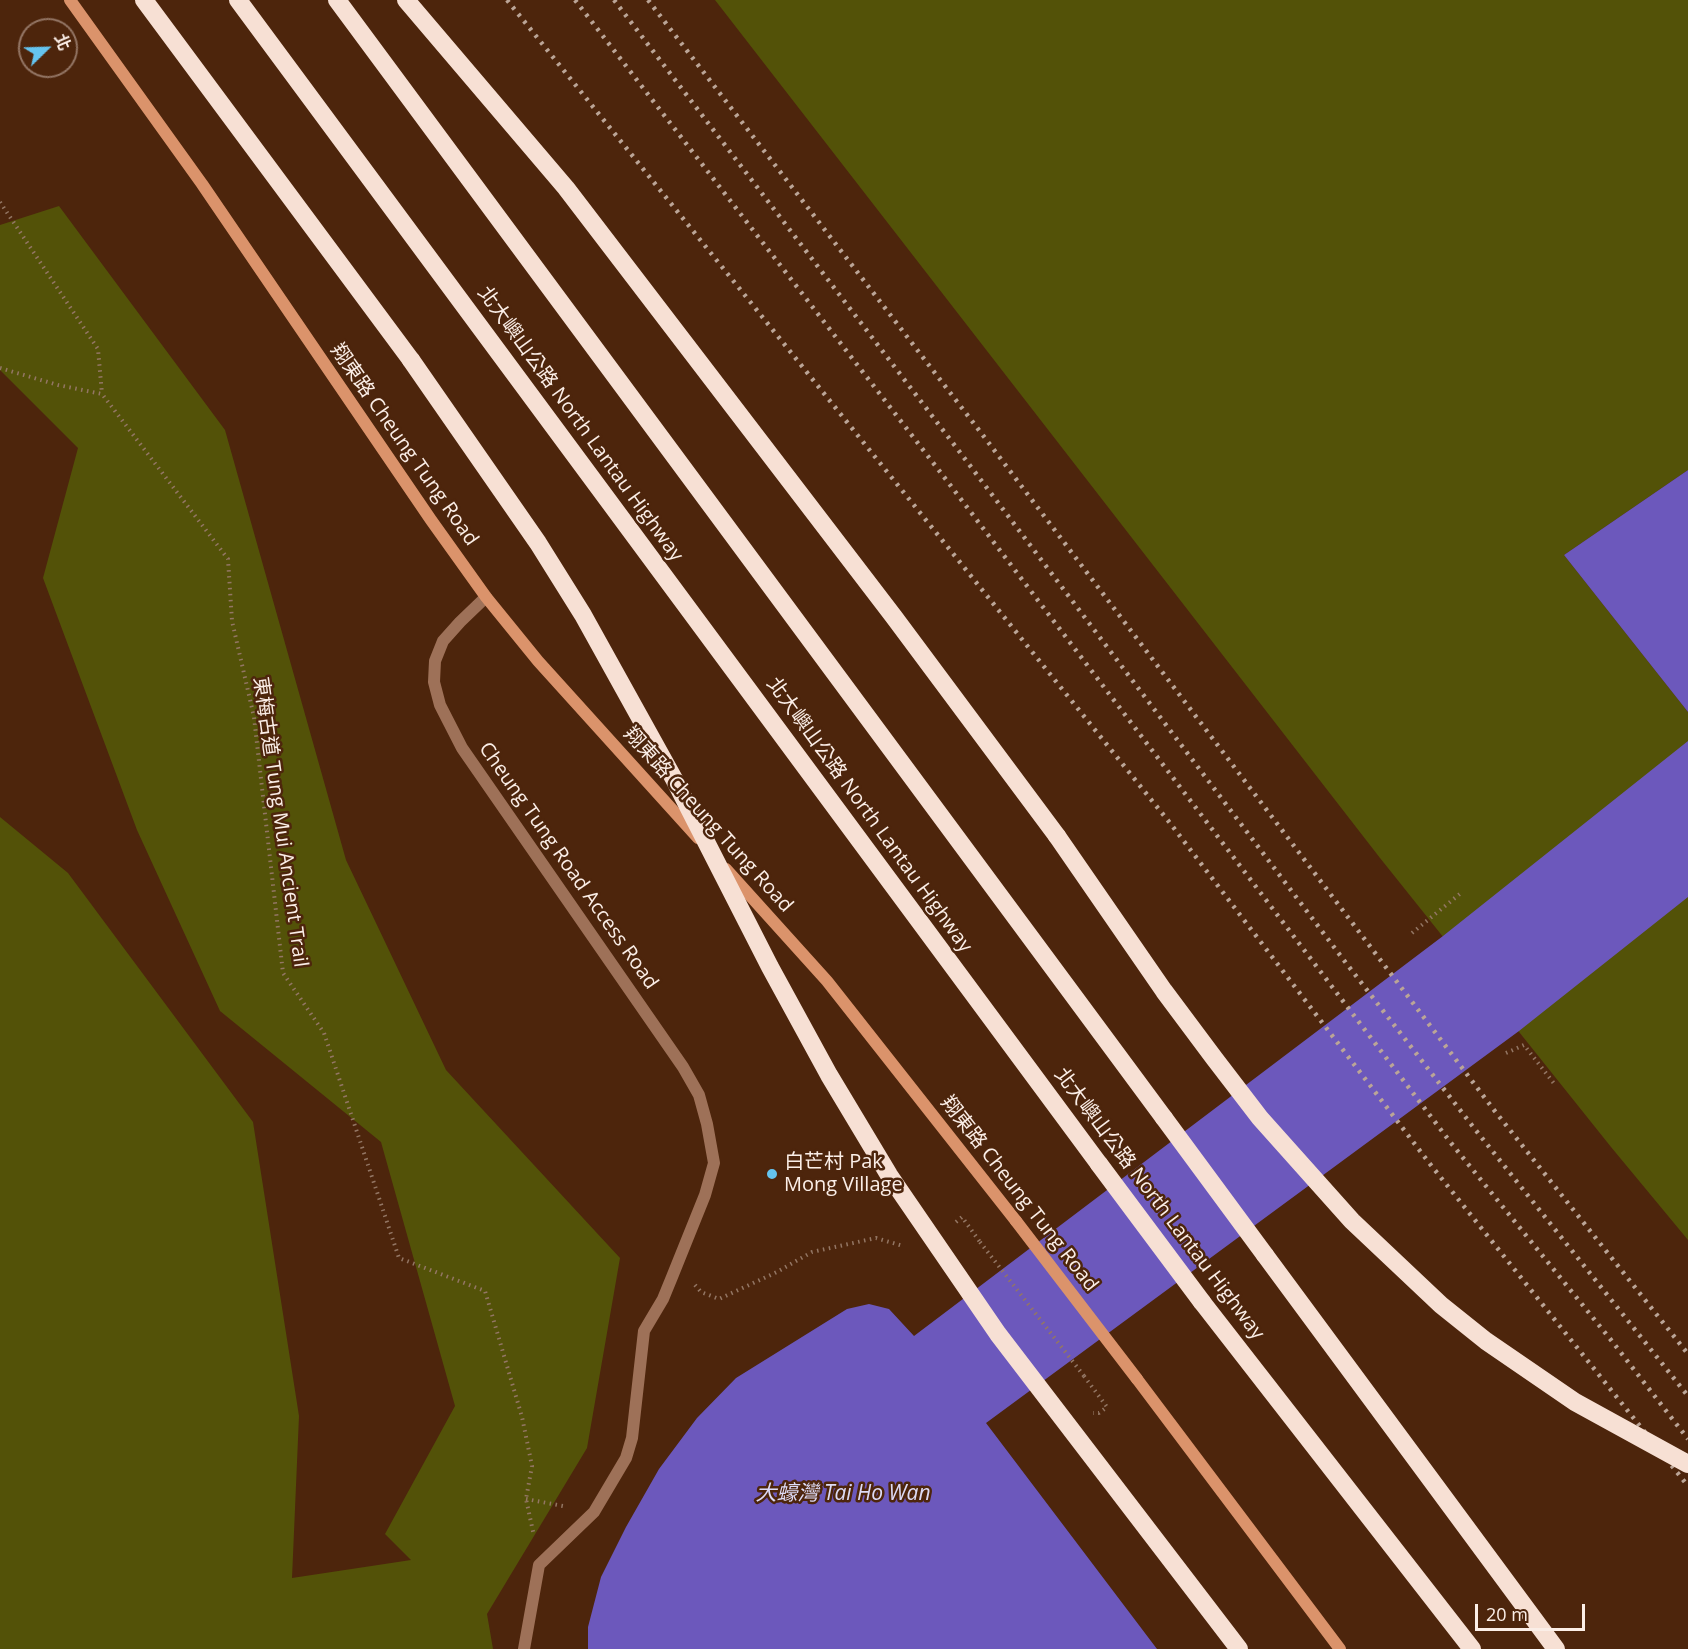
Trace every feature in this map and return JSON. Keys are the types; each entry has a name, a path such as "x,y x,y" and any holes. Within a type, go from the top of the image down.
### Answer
{"highway":[{"path":"144,0 411,360 538,543 583,615 668,769 770,967 829,1075 889,1175 998,1334 1239,1649"},
{"name":"北大嶼山公路 North Lantau Highway","path":"238,0 1202,1302 1472,1649"},
{"path":"337,0 1556,1649"},
{"path":"406,0 566,188 894,617 1057,836 1164,991 1260,1118 1352,1221 1440,1305 1486,1341 1575,1402 1688,1464"}],"main road":[{"name":"翔東路 Cheung Tung Road","path":"70,0 202,184 486,597 538,661 827,981 1016,1221 1340,1649"}],"street":[{"name":"Cheung Tung Road Access Road","path":"486,597 443,641 435,661 434,682 440,705 462,748 683,1067 699,1095 714,1162 705,1195 663,1299 644,1331 632,1438 626,1458 594,1512"},
{"path":"524,1649 539,1565 594,1512"}],"path":[{"path":"0,202 98,349 102,394 58,385 0,368"},
{"name":"東梅古道 Tung Mui Ancient Trail","path":"102,394 228,559 232,621 254,717 283,973 324,1033 399,1258 485,1291 522,1417 532,1466 526,1499 539,1565"},
{"path":"1412,933 1461,893"},
{"path":"1506,1053 1524,1045 1556,1086"},
{"path":"962,1217 1107,1407"},
{"path":"700,1293 718,1299 777,1272 812,1252 876,1238 910,1248"},
{"path":"526,1499 594,1512"}],"shaded area":[{"path":"715,0 1688,0 1688,470 1564,555 1688,712 1688,1240 1380,858"},
{"path":"59,206 225,430 346,860 446,1070 620,1258 587,1448 487,1614 493,1649 0,1649 0,817 68,873 253,1122 299,1416 292,1578 411,1560 385,1534 455,1406 381,1142 220,1011 137,830 43,578 78,448 0,370 0,225"}],"water":[{"path":"1688,470 1688,712 1564,555"},
{"name":"大蠔灣 Tai Ho Wan","path":"1688,741 1688,897 1519,1031 986,1423 1157,1649 588,1649 588,1627 601,1577 626,1527 659,1469 697,1418 736,1378 847,1309 869,1304 889,1309 914,1336 1443,936"}],"railway":[{"path":"507,0 1170,823 1430,1164 1688,1486"},
{"path":"575,0 941,473 1451,1143 1688,1439"},
{"path":"614,0 1346,963 1474,1128 1688,1396"},
{"path":"648,0 985,438 1494,1110 1688,1354"}],"place":[{"name":"白芒村 Pak Mong Village","path":"772,1174"}]}
